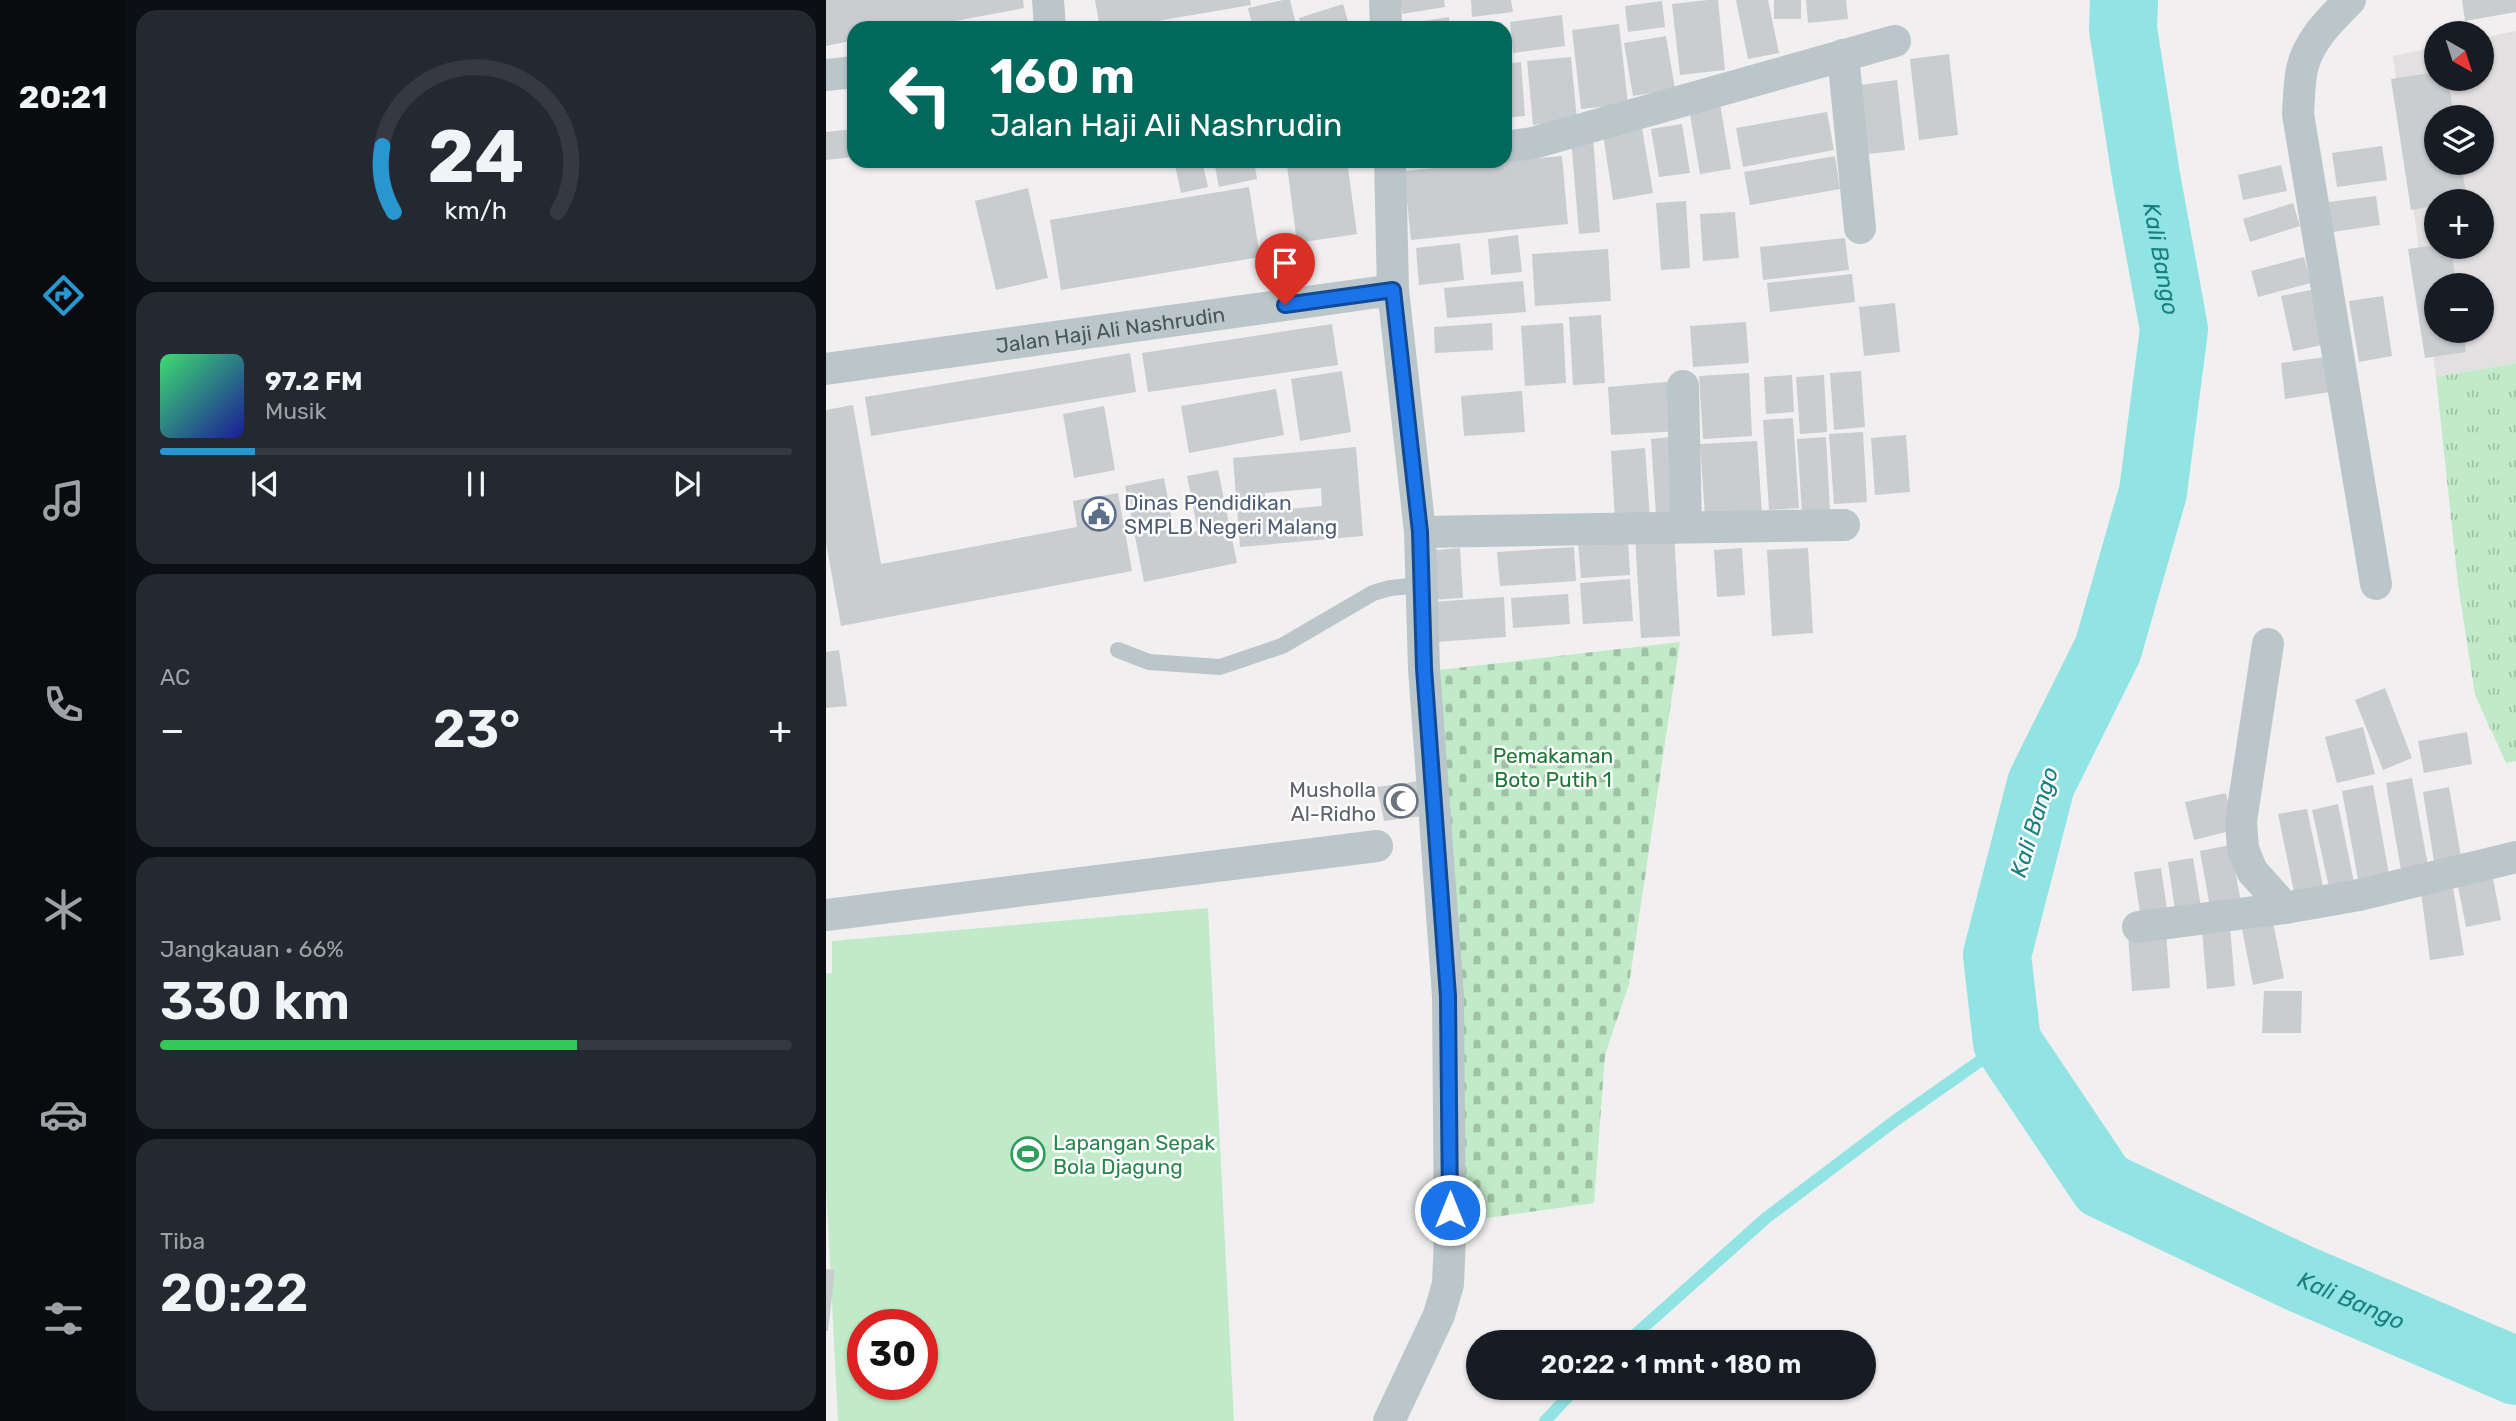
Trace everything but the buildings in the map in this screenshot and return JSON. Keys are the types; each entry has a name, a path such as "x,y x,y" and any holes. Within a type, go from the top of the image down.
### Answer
{"street":[{"path":"1048,0 1050,21"},
{"path":"1385,0 1386,21"},
{"path":"2350,0 2328,21 2303,67 2298,114 2376,584"},
{"path":"1512,145 1533,143 1895,41"},
{"path":"1843,55 1860,228"},
{"path":"826,75 847,73"},
{"path":"1389,1421 1439,1315 1448,1284 1448,996 1425,682 1420,532 1393,290 1390,168"},
{"name":"Jalan Haji Ali Nashrudin","path":"826,369 1393,290"},
{"path":"1683,386 1686,527"},
{"path":"1420,532 1844,525"},
{"path":"2267,644 2241,821 2243,849 2252,871 2285,908"},
{"path":"826,915 1377,846"},
{"path":"2138,927 2285,908 2359,895 2516,858"}],"lane":[{"path":"1118,650 1149,662 1220,667 1282,646 1373,593 1390,588 1421,585"}],"shaded area":[{"path":"2516,31 2516,363 2436,377 2431,343 2494,343 2494,273 2424,273 2424,287 2393,56 2424,50 2424,91 2494,91 2494,36"}],"green space":[{"path":"2516,363 2516,761 2506,763 2475,695 2458,584 2436,377"},
{"name":"Pemakaman Boto Putih 1","path":"1680,642 1629,984 1605,1055 1594,1203 1466,1221 1439,670"},
{"name":"Lapangan Sepak Bola Djagung","path":"1208,908 1234,1421 838,1421 826,1185 826,974 832,973 832,941"}],"waterway":[{"name":"Kali Bango","path":"2124,0 2123,29 2174,329 2153,492 2108,649 2041,784 1997,955 2007,1042 2103,1185 2299,1278 2516,1371"},
{"path":"1640,1330 1766,1218 1896,1120 2007,1042"},
{"path":"1545,1421 1565,1400"}],"place":[{"name":"Dinas Pendidikan SMPLB Negeri Malang","path":"1099,514"},
{"name":"Musholla Al-Ridho","path":"1401,801"},
{"name":"Lapangan Sepak Bola Djagung","path":"1028,1154"}],"route":[{"path":"1285,305 1393,290 1420,532 1424,668 1448,996 1450,1210"}]}
